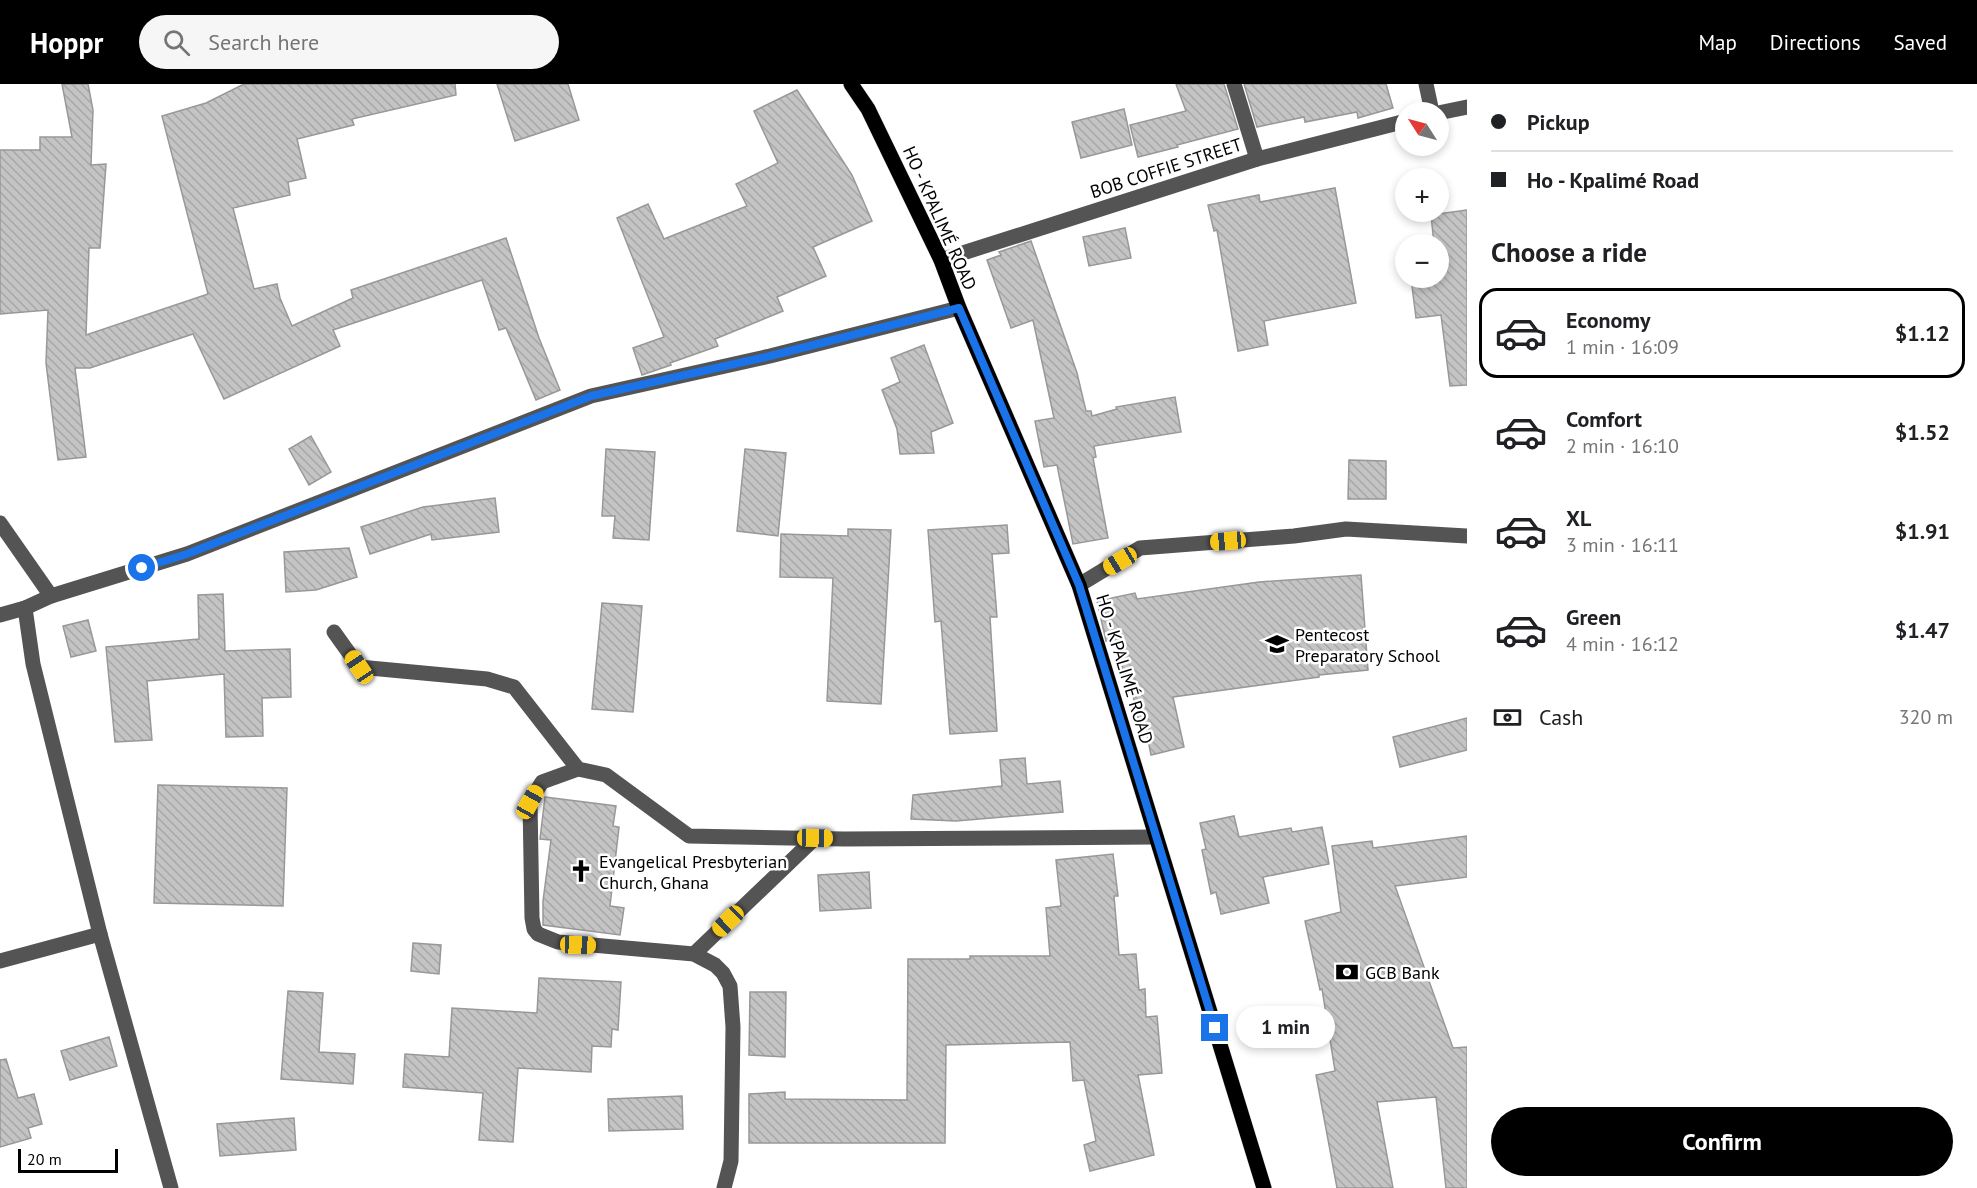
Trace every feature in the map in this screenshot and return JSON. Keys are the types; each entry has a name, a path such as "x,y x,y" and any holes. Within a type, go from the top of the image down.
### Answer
{"main road":[{"name":"HO - KPALIMÉ ROAD","path":"851,84 868,110 941,260 959,308 1079,585 1264,1188"}],"street":[{"path":"1234,84 1257,159"},
{"path":"1426,84 1430,102"},
{"path":"1449,111 1467,107"},
{"name":"BOB COFFIE STREET","path":"941,260 1257,159 1395,124"},
{"path":"0,615 25,608 51,596 187,554 591,396 770,356 959,308"},
{"path":"0,523 51,596"},
{"path":"1079,585 1140,548 1294,536 1346,529 1467,536"},
{"path":"25,608 33,664 100,934 171,1188"},
{"path":"334,632 359,667 487,679 514,687 578,769"},
{"path":"724,1188 730,1161 733,1027 730,986 723,972 694,954 568,944 538,934 534,929 532,918 530,802 542,782 578,769 606,775 689,836 1156,837"},
{"path":"694,954 815,838"},
{"path":"0,961 100,934"}],"building":[{"path":"62,84 88,84 93,110 91,165 106,164 100,248 89,248 86,335 208,294 162,116 206,103 244,84 455,84 456,95 352,119 354,125 297,139 306,178 288,182 290,195 233,208 254,289 277,284 280,298 292,326 353,298 351,290 506,238 539,338 560,390 536,400 506,328 499,330 482,280 333,330 340,346 224,399 193,334 90,368 75,368 86,457 58,460 46,363 48,310 0,314 0,150 40,150 40,137 72,137"},
{"path":"497,84 568,84 579,120 515,141"},
{"path":"1176,84 1224,84 1238,129 1138,157 1130,125 1186,111"},
{"path":"1244,84 1386,84 1393,108 1358,118 1357,112 1305,122 1304,117 1257,127"},
{"path":"797,90 852,175 872,221 813,247 826,276 777,297 783,311 715,339 718,346 642,375 633,348 664,337 617,218 648,204 664,239 747,206 736,184 778,163 754,111"},
{"path":"1124,109 1132,145 1081,158 1072,122"},
{"path":"1335,188 1356,303 1264,321 1268,345 1238,351 1217,230 1214,231 1208,205 1259,195 1260,202"},
{"path":"1467,210 1467,385 1450,386 1441,315 1416,318 1412,288 1449,288 1449,234 1433,234 1432,222 1449,222 1449,212"},
{"path":"1125,228 1131,258 1089,266 1083,237"},
{"path":"1031,241 1077,373 1086,411 1091,411 1092,416 1117,409 1116,407 1175,397 1181,432 1094,446 1096,457 1093,458 1108,538 1073,544 1057,465 1044,467 1035,421 1054,418 1033,320 1011,328 987,260 1001,255 999,252"},
{"path":"924,345 953,423 931,432 934,453 900,454 897,429 882,390 900,382 891,358"},
{"path":"311,436 331,472 309,485 289,449"},
{"path":"606,449 655,452 649,540 613,538 615,516 602,516"},
{"path":"745,449 786,453 778,536 737,531"},
{"path":"1349,460 1386,461 1386,499 1348,499"},
{"path":"495,498 499,532 432,540 431,534 370,554 361,527 423,507"},
{"path":"1007,525 1009,553 992,554 997,617 990,617 997,731 950,734 941,621 935,622 928,530"},
{"path":"848,529 891,530 881,704 827,701 833,578 780,577 781,534 848,536"},
{"path":"349,548 357,577 316,590 286,592 284,552"},
{"name":"Pentecost Preparatory School","path":"1361,575 1368,670 1173,697 1184,747 1151,755 1145,725 1140,727 1129,678 1125,679 1115,639 1106,641 1097,601 1135,593 1137,599 1259,582"},
{"path":"223,594 225,651 290,649 291,697 262,698 263,736 226,737 224,674 147,681 152,740 115,742 106,647 199,639 198,595"},
{"path":"602,603 642,606 633,712 592,709"},
{"path":"88,620 96,651 71,657 63,626"},
{"path":"1467,718 1467,750 1400,767 1393,737"},
{"path":"1025,758 1027,784 1060,781 1063,812 956,821 911,819 913,795 1002,786 1000,760"},
{"path":"158,785 287,788 283,906 154,903"},
{"name":"Evangelical Presbyterian Church, Ghana","path":"545,797 616,806 613,826 619,827 610,906 624,908 620,935 543,925 543,901 551,840 540,839"},
{"path":"1234,816 1239,837 1291,828 1292,832 1322,827 1329,864 1263,877 1269,903 1221,914 1216,892 1211,894 1202,850 1206,849 1200,823"},
{"path":"1467,836 1467,877 1395,886 1453,1048 1467,1047 1467,1188 1446,1188 1436,1097 1377,1102 1393,1188 1337,1188 1316,1075 1335,1071 1322,989 1320,990 1305,921 1341,912 1332,846 1372,841 1373,848"},
{"path":"1113,854 1118,896 1114,896 1119,955 1136,954 1139,990 1145,989 1146,1017 1157,1016 1162,1073 1138,1075 1154,1155 1090,1171 1084,1145 1096,1141 1084,1080 1073,1081 1070,1042 946,1045 945,1143 749,1143 749,1094 785,1092 785,1099 907,1100 908,959 1050,956 1046,908 1061,906 1056,860"},
{"path":"869,872 871,908 820,911 818,875"},
{"path":"413,943 441,945 439,974 411,971"},
{"path":"539,978 621,982 618,1030 612,1029 611,1047 592,1046 591,1072 518,1068 513,1142 479,1140 483,1093 403,1087 405,1054 449,1057 452,1008 537,1013"},
{"path":"288,991 323,993 319,1052 355,1054 353,1084 281,1079"},
{"path":"750,992 786,992 785,1057 749,1055"},
{"path":"109,1037 117,1066 70,1080 61,1051"},
{"path":"6,1059 18,1098 34,1094 42,1124 28,1128 31,1138 0,1147 0,1060"},
{"path":"682,1096 683,1129 609,1131 608,1099"},
{"path":"294,1118 296,1150 220,1156 217,1124"}],"place":[{"name":"Pentecost Preparatory School","path":"1277,644"},
{"name":"Evangelical Presbyterian Church, Ghana","path":"581,871"},
{"name":"GCB Bank","path":"1347,972"}],"route":[{"path":"142,568 187,554 591,396 770,356 959,308 1079,585 1215,1028"}]}
